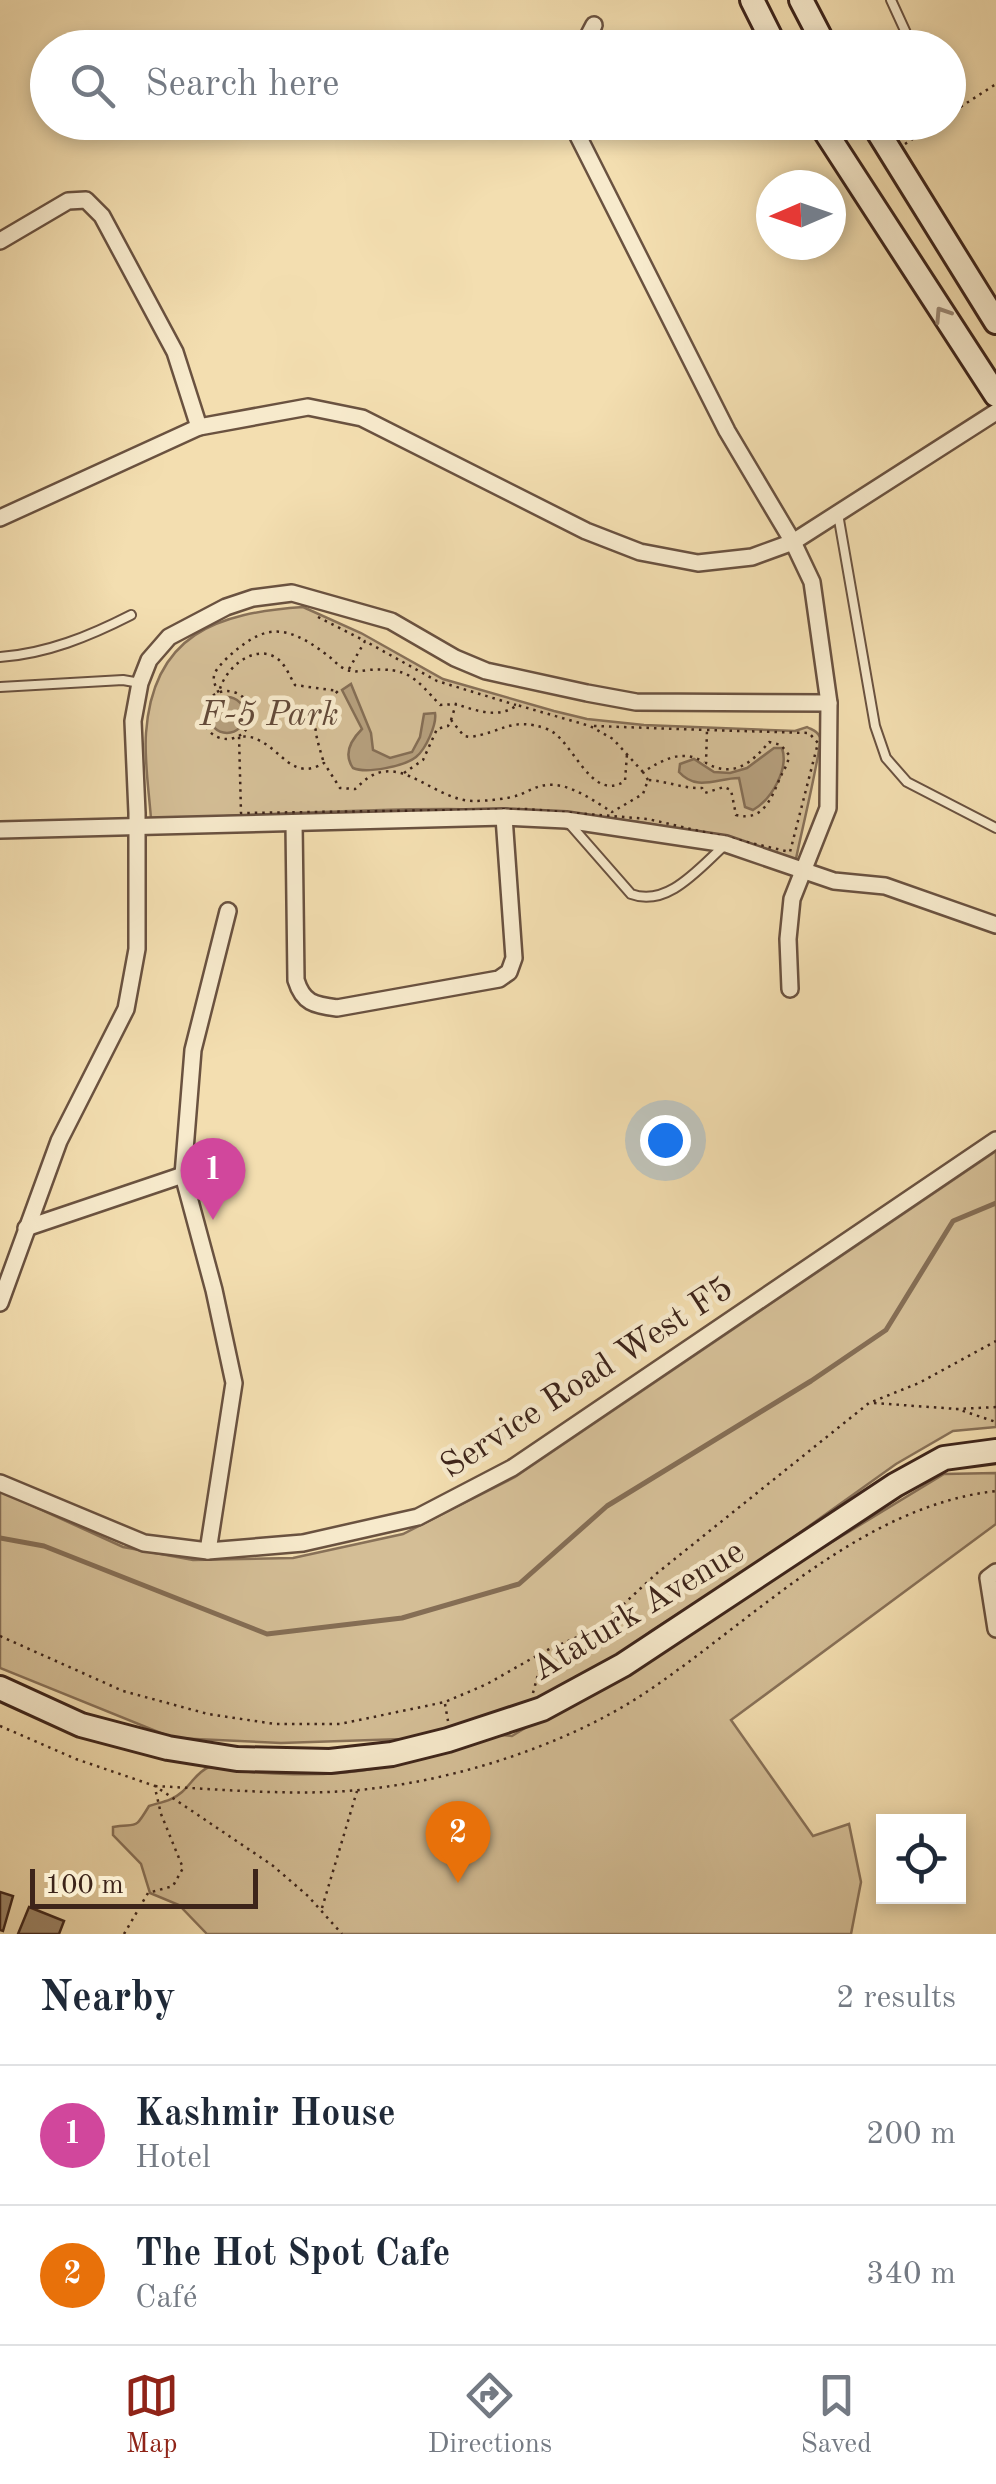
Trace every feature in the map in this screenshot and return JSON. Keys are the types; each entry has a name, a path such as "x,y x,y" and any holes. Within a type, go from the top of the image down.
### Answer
{"street":[{"path":"752,0 767,30"},
{"path":"800,0 816,30"},
{"path":"591,30 594,24"},
{"path":"580,140 727,430 812,582 828,702 828,808 792,899 788,938 790,989"},
{"path":"831,140 996,395"},
{"path":"883,140 996,322"},
{"path":"0,240 68,201 86,200 102,216 175,352 199,427"},
{"path":"0,518 199,427 308,407 362,418 586,531 640,552 698,563 752,557 792,542 996,412"},
{"path":"0,1302 59,1141 126,1008 137,949 132,722 149,660 169,637 200,618 253,598 292,593 391,620 455,658 486,671 588,693 636,702 828,702"},
{"path":"294,822 296,980 301,995 314,1006 337,1008 499,979 509,972 514,958 504,817"},
{"path":"0,830 504,817 566,820 726,844 834,881 885,886 996,925"},
{"path":"208,1551 234,1382 183,1174 193,1050 228,911"},
{"name":"Service Road West F5","path":"0,1483 144,1542 208,1551 304,1543 418,1517 512,1468 996,1140"},
{"path":"26,1228 183,1174"},
{"name":"Ataturk Avenue","path":"0,1688 81,1725 168,1748 238,1758 330,1761 392,1754 528,1714 623,1665 895,1485 944,1458 996,1450"},
{"path":"992,1575 996,1629"}],"lane":[{"path":"891,0 905,30"},
{"path":"838,514 875,726 886,758 907,782 996,828"},
{"path":"0,657 49,648 96,633 130,615"},
{"path":"0,686 123,680 140,683"},
{"path":"566,820 631,894 642,898 670,892 726,844"}],"path":[{"path":"966,103 996,84"},
{"path":"891,154 912,140"},
{"path":"316,616 437,681 590,726 613,739 648,780"},
{"path":"218,693 212,681 214,672 240,644 270,630 306,640 348,670 402,670 424,684 440,705 508,713 517,705"},
{"path":"348,670 366,641"},
{"path":"324,764 303,770 287,764 256,738 217,736 206,726 207,703 218,693 229,670 248,656 272,654 295,685 338,691 320,707 316,718 324,764 340,788 354,789 373,774 404,774 415,776 427,788 452,798 474,800 516,796 549,784 561,786 612,812 643,794 648,780"},
{"path":"218,693 234,692 247,701 251,716 239,736"},
{"path":"404,774 423,760 438,729 448,726 456,704"},
{"path":"451,720 464,736 470,737 507,724 549,729 560,736 588,773 607,786 625,782 626,754"},
{"path":"239,736 242,813 527,809 648,818 790,852 818,743 809,733 590,726"},
{"path":"706,763 707,730"},
{"path":"643,772 681,755 693,756 718,770 734,771 748,764 769,742 780,744 789,755 788,766 771,800 762,812 748,818 736,815 731,790 705,793 702,788 648,780"},
{"path":"0,1636 123,1691 208,1714 276,1724 340,1724 445,1702 487,1684 545,1650 598,1628 656,1574 869,1403 919,1384 996,1342"},
{"path":"869,1403 957,1409 996,1407"},
{"path":"957,1409 996,1422"},
{"path":"528,1714 545,1650"},
{"path":"0,1726 76,1759 155,1786 272,1866 322,1910 342,1934"},
{"path":"124,1934 148,1893 173,1886 183,1868 161,1814 155,1786"},
{"path":"322,1910 358,1789"}],"green space":[{"name":"F-5 Park","path":"303,607 361,633 443,679 587,719 644,725 814,730 820,744 796,859 662,826 535,812 407,809 151,819 146,733 151,699 161,672 176,651 217,623 243,615"},
{"path":"996,1151 996,1427 953,1431 896,1464 616,1659 529,1709 403,1739 281,1743 173,1738 0,1668 0,1491 123,1547 193,1560 293,1558 403,1534 515,1477"},
{"path":"996,1473 996,1524 731,1720 813,1836 849,1824 861,1882 851,1934 207,1934 179,1905 150,1893 141,1864 113,1835 113,1827 135,1824 149,1806 178,1795 209,1767 294,1774 358,1771 485,1738 512,1736 944,1474"}],"shaded area":[{"path":"351,684 371,733 373,750 390,758 412,752 420,737 424,714 435,713 430,736 416,757 386,768 353,768 350,747 362,729 342,690"},
{"path":"227,697 240,702 245,715 240,728 227,733 214,728 209,715 214,702"},
{"path":"774,748 782,748 781,774 772,791 753,810 745,807 739,778 700,783 679,772 680,764 694,759 714,772 730,773 747,768"}],"building":[{"path":"0,1892 13,1896 3,1931 0,1930"},
{"path":"29,1907 64,1921 59,1934 18,1934"}],"waterway":[{"path":"0,1538 44,1546 267,1634 402,1618 519,1584 607,1506 811,1381 886,1330 953,1221 996,1203"}],"place":[{"name":"Kashmir House","path":"213,1220"},
{"name":"The Hot Spot Cafe","path":"458,1883"}]}
